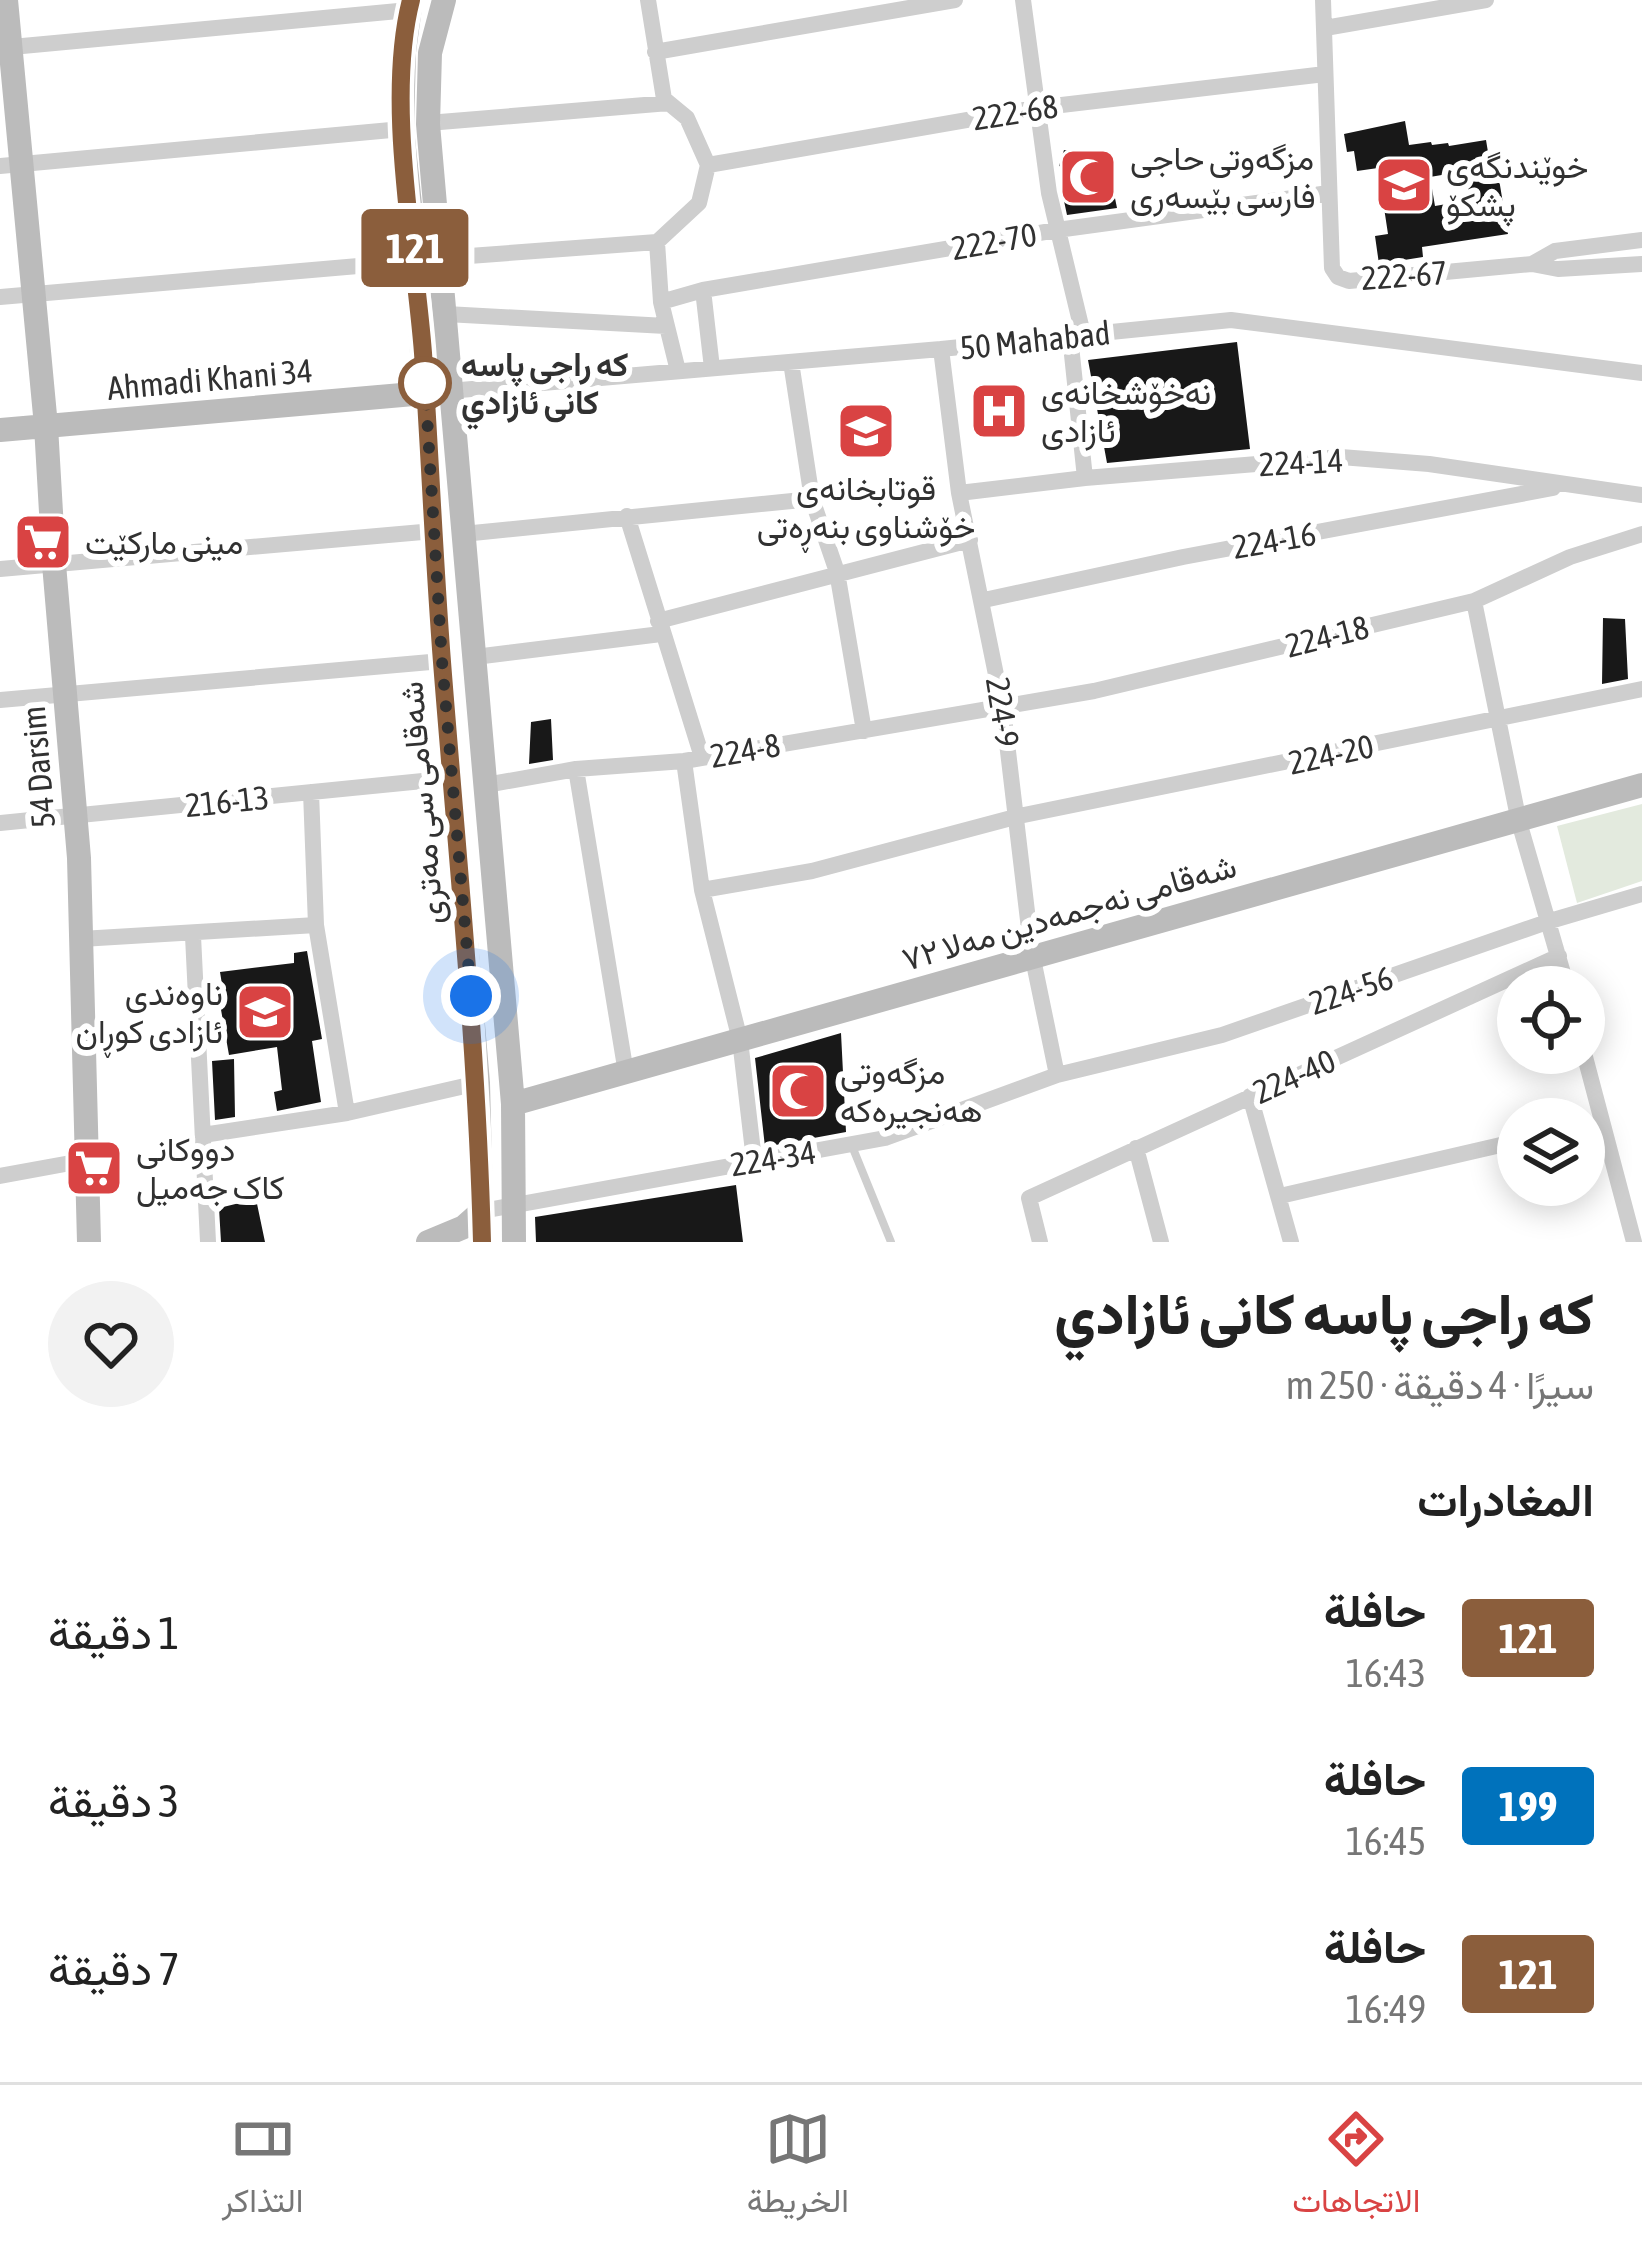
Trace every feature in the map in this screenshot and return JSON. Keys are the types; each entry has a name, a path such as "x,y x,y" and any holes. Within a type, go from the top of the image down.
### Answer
{"main road":[{"name":"54 Darsim","path":"6,0 10,165 33,294 76,817 89,1242"},
{"name":"شەقامی سی مەتری","path":"444,0 430,53 429,260 438,391 463,535 476,657 513,1105 514,1242"},
{"name":"شەقامی سی مەتری","path":"410,5 402,129 429,260 446,314 438,391 434,531 478,1083 482,1242"},
{"name":"Ahmadi Khani 34","path":"0,430 438,391"},
{"name":"شەقامی نەجمەدین مەلا ٧٢","path":"513,1105 1642,785"},
{"path":"428,1242 464,1227 482,1211"}],"street":[{"path":"0,297 657,242 700,203 708,165 687,118 664,99 649,0"},
{"path":"655,52 956,0"},
{"path":"1023,0 1036,108 1076,335 1085,478"},
{"name":"222-67","path":"1323,0 1332,268 1338,277 1349,281 1532,264"},
{"path":"1324,28 1486,0"},
{"path":"5,47 410,5"},
{"name":"222-68","path":"708,165 1036,108 1325,74"},
{"path":"428,123 669,104"},
{"path":"10,165 402,129"},
{"name":"222-70","path":"661,302 703,290 1057,230 1329,193"},
{"path":"1532,264 1555,251 1642,240"},
{"path":"657,242 661,302 678,371"},
{"path":"1532,264 1558,269 1642,264"},
{"path":"703,290 712,368"},
{"path":"446,314 666,326"},
{"name":"50 Mahabad","path":"438,391 1232,320 1642,373"},
{"name":"224-9","path":"941,349 959,493 1003,709 1032,955 1057,1076"},
{"path":"791,362 812,499 837,572 864,731"},
{"name":"224-14","path":"959,493 1341,457 1429,464 1642,495"},
{"name":"224-16","path":"984,600 1565,485"},
{"path":"463,535 812,499"},
{"path":"627,516 646,569 693,759 702,890 740,1040 754,1160"},
{"path":"0,569 434,531"},
{"name":"224-18","path":"1003,709 1474,601 1570,557 1642,534"},
{"path":"476,657 660,628 837,572 970,540"},
{"path":"1474,601 1520,822 1562,966"},
{"path":"0,700 442,661"},
{"name":"224-20","path":"702,890 812,871 1019,816 1642,689"},
{"name":"224-8","path":"486,785 575,770 693,759 1003,709"},
{"path":"575,770 626,1072"},
{"name":"216-13","path":"0,824 453,778"},
{"path":"311,792 316,925 347,1113"},
{"name":"224-56","path":"1057,1076 1222,1035 1550,921 1642,894"},
{"path":"81,939 193,936 316,925"},
{"path":"193,936 208,1242"},
{"name":"224-40","path":"1040,1242 1029,1198 1559,956"},
{"name":"224-34","path":"482,1211 885,1138 1057,1076"},
{"path":"203,1135 347,1113 478,1083"},
{"path":"1250,1096 1291,1242"},
{"path":"1280,1196 1497,1146"},
{"path":"1136,1148 1161,1242"},
{"path":"1605,1159 1634,1242"},
{"path":"0,1176 87,1160"}],"lane":[{"path":"852,1144 891,1242"}],"shaded area":[{"path":"1642,804 1642,881 1577,903 1557,826"}],"building":[{"path":"1405,121 1409,145 1486,140 1498,173 1508,234 1422,247 1423,257 1379,264 1375,236 1388,234 1378,168 1357,171 1354,151 1347,152 1344,134","holes":["1465,171 1470,200 1435,206 1430,177"]},
{"name":"مزگەوتی حاجی فارسی بێسەری","path":"1064,150 1107,159 1117,208 1067,215 1061,187 1067,168 1059,166"},
{"path":"1237,342 1250,449 1107,463 1088,360"},
{"path":"1603,618 1625,619 1628,679 1602,684"},
{"path":"551,719 553,760 529,764 531,722"},
{"path":"307,951 322,1039 312,1041 321,1102 277,1111 274,1092 282,1090 277,1047 229,1055 220,972 294,963 294,953"},
{"name":"مزگەوتی ھەنجیرەکە","path":"841,1033 846,1132 765,1147 755,1058"},
{"path":"234,1059 235,1117 215,1120 212,1061"},
{"path":"736,1185 743,1242 536,1242 535,1217"},
{"path":"256,1199 265,1242 221,1242 219,1208"}],"bus line":[{"name":"121","path":"411,0 402,129 478,1083 482,1242"}],"place":[{"name":"مزگەوتی حاجی فارسی بێسەری","path":"1088,177"},
{"name":"خوێندنگەی پشکۆ","path":"1404,185"},
{"name":"كه راجى پاسه كانى ئازادي","path":"425,383"},
{"name":"نەخۆشخانەی ئازادی","path":"999,411"},
{"name":"قوتابخانەی خۆشناوی بنەڕەتی","path":"866,431"},
{"name":"مینی ماركێت","path":"43,542"},
{"name":"ناوەندی ئازادی کوڕان","path":"265,1012"},
{"name":"مزگەوتی ھەنجیرەکە","path":"798,1091"},
{"name":"دووکانی کاک جەمیل","path":"94,1168"}],"route":[{"path":"425,383 442,661 471,996"}]}
